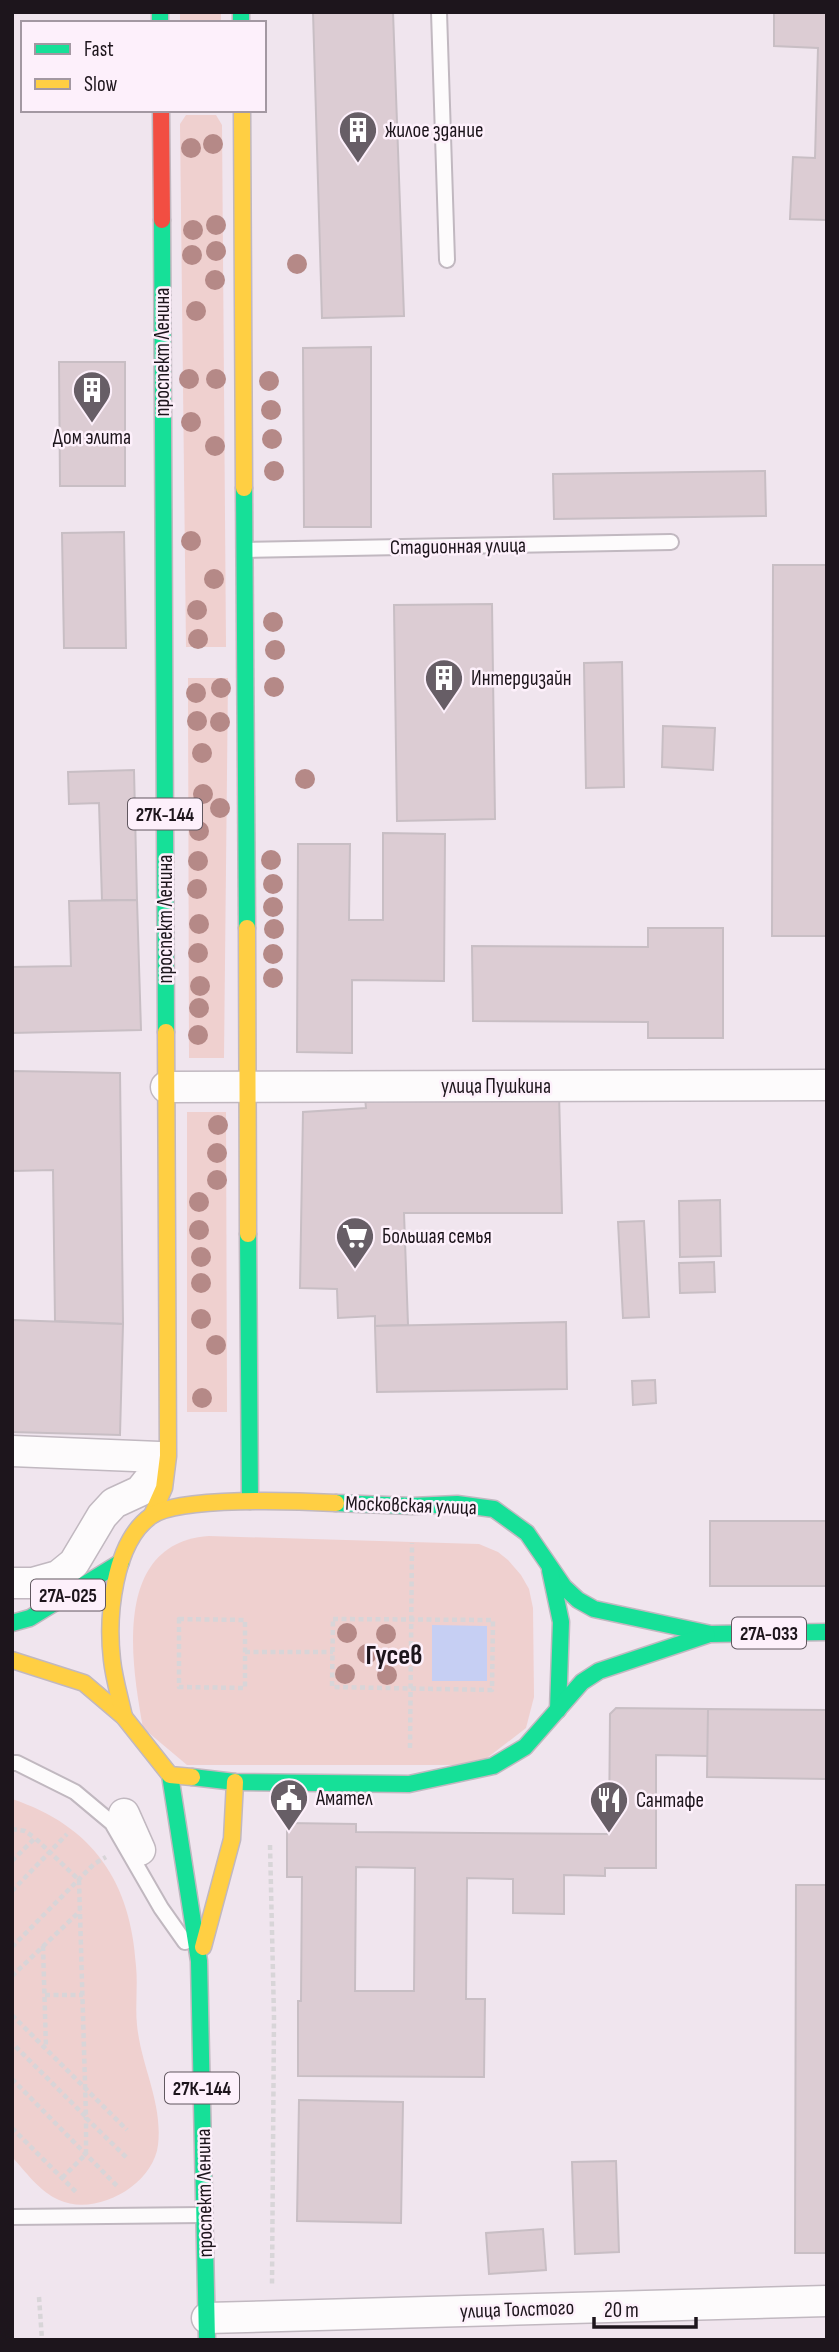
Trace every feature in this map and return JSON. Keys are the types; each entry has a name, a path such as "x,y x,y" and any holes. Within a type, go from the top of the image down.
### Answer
{"main road":[{"name":"проспект Ленина","path":"121,1562 134,1535 152,1515 164,1488 168,1456 161,112"},
{"path":"242,112 250,1501"},
{"name":"Московская улица","path":"152,1515 182,1506 250,1501 412,1506 457,1504 495,1509 527,1533 564,1587 578,1600 594,1609 711,1634 827,1632"},
{"path":"121,1562 111,1605 112,1659 124,1717"},
{"name":"27А-025","path":"12,1623 30,1618 121,1562"},
{"name":"Московская улица","path":"549,1565 561,1622 558,1710"},
{"name":"Московская улица","path":"170,1775 234,1782 409,1784 493,1766 524,1747 582,1682 599,1671 711,1634"},
{"path":"12,1660 84,1683 124,1717 170,1775"},
{"name":"проспект Ленина","path":"170,1775 199,1961 207,2329"},
{"name":"проспект Ленина","path":"199,1961 232,1839 234,1782"}],"street":[{"name":"улица Пушкина","path":"166,1087 827,1085"},
{"path":"12,1451 159,1457 159,1467 140,1491 114,1503 102,1516 74,1563 58,1576 33,1583 12,1583"},
{"path":"124,1814 140,1850"},
{"name":"улица Толстого","path":"207,2329 271,2316 827,2301"}],"lane":[{"path":"439,12 447,261"},
{"name":"Стадионная улица","path":"244,550 671,542"},
{"path":"12,1763 75,1792 112,1823 161,1908 199,1961"},
{"path":"12,2217 205,2215"}],"path":[{"path":"410,1754 412,1542"},
{"path":"179,1619 246,1620 245,1652 245,1688 178,1687 179,1619"},
{"path":"333,1619 411,1619 493,1620 492,1690 332,1687 333,1619"},
{"path":"245,1652 333,1652"},
{"path":"12,1829 24,1831 35,1838 79,1880 86,2154 62,2178"},
{"path":"12,1891 67,1834"},
{"path":"12,1861 35,1838"},
{"path":"270,1844 274,2017 271,2316"},
{"path":"12,1947 94,1864"},
{"path":"12,1976 81,1910"},
{"path":"43,1946 46,2049"},
{"path":"45,1995 83,1995"},
{"path":"12,2015 127,2130"},
{"path":"12,2043 127,2158"},
{"path":"12,2079 119,2188"},
{"path":"12,2128 79,2196"},
{"path":"39,2297 42,2340"}],"shaded area":[{"path":"180,12 221,12 221,21 180,21"},
{"path":"186,115 216,115 222,125 226,647 186,647 180,124"},
{"path":"188,678 228,678 224,1058 189,1058"},
{"path":"187,1112 226,1112 227,1412 187,1412"},
{"path":"209,1536 479,1544 498,1552 521,1575 529,1589 533,1608 534,1697 526,1728 478,1765 187,1765 143,1728 135,1671 135,1610 142,1582 156,1560 178,1544"},
{"path":"12,1799 40,1810 65,1825 86,1842 103,1861 126,1908 133,1936 137,1973 137,2025 155,2099 158,2145 154,2160 134,2185 105,2201 73,2204 59,2200 46,2192 12,2157"}],"water":[{"path":"432,1625 487,1626 487,1681 432,1681"}],"building":[{"name":"жилое здание","path":"313,12 393,12 404,316 322,318"},
{"path":"774,12 827,12 827,220 790,219 793,157 815,158 818,48 774,46"},
{"path":"371,347 371,527 304,527 303,348"},
{"name":"Дом элита","path":"59,362 125,362 125,486 60,486"},
{"path":"765,471 766,516 554,519 553,474"},
{"path":"124,532 126,648 64,648 62,533"},
{"path":"773,565 827,565 827,936 772,936"},
{"name":"Интердизайн","path":"492,604 495,819 397,821 394,605"},
{"path":"622,662 624,787 586,788 584,663"},
{"path":"663,726 715,728 713,770 662,767"},
{"path":"134,770 137,900 102,900 99,803 69,804 68,772"},
{"path":"383,833 445,834 444,981 352,980 352,1053 297,1052 298,844 350,844 349,920 383,920"},
{"path":"137,900 141,1030 12,1033 12,967 71,966 69,901"},
{"path":"648,928 723,928 723,1038 648,1038 648,1022 473,1021 472,946 648,947"},
{"path":"12,1071 120,1073 123,1324 55,1321 53,1170 12,1171"},
{"path":"559,1093 562,1213 404,1213 408,1325 375,1326 375,1316 338,1318 337,1289 300,1288 303,1112 366,1108 365,1098"},
{"path":"720,1200 721,1256 680,1257 679,1201"},
{"path":"644,1221 649,1317 623,1318 618,1222"},
{"path":"714,1262 715,1292 680,1293 679,1263"},
{"path":"12,1320 123,1324 120,1435 12,1432"},
{"path":"566,1322 567,1389 377,1392 375,1326"},
{"path":"655,1380 656,1403 633,1405 632,1381"},
{"path":"710,1521 827,1521 827,1586 710,1586"},
{"path":"616,1708 708,1709 708,1756 656,1755 656,1868 605,1868 605,1876 564,1875 564,1914 513,1913 513,1879 467,1878 466,1999 485,1999 484,2077 298,2076 302,1877 287,1877 287,1823 356,1824 356,1832 609,1834 610,1714","holes":["356,1867 415,1868 414,1991 355,1991"]},
{"path":"708,1709 827,1710 827,1779 707,1777"},
{"path":"796,1885 827,1885 827,2253 795,2253"},
{"path":"299,2100 403,2102 401,2223 297,2221"},
{"path":"616,2161 619,2252 575,2254 572,2162"},
{"path":"543,2229 546,2270 489,2274 486,2233"}],"traffic: fast":[{"path":"160,12 160,21"},
{"path":"241,12 241,21"},
{"path":"162,220 166,1032"},
{"path":"244,488 247,928"},
{"path":"248,1234 250,1501"},
{"path":"336,1503 412,1506 457,1504 494,1509 527,1533 564,1587 578,1600 594,1609 711,1634 827,1632"},
{"path":"12,1623 30,1618 121,1562"},
{"path":"550,1570 561,1622 558,1710"},
{"path":"192,1777 235,1782 409,1784 493,1766 525,1747 582,1682 599,1671 707,1635"},
{"path":"170,1775 199,1961 207,2340"}],"traffic: slow":[{"path":"242,112 244,488"},
{"path":"247,928 248,1234"},
{"path":"152,1515 164,1488 168,1456 166,1032"},
{"path":"124,1717 112,1660 112,1603 121,1562 138,1528 151,1516 187,1505 240,1501 336,1503"},
{"path":"12,1660 84,1683 124,1717 170,1775 192,1777"},
{"path":"203,1947 232,1839 235,1782"}],"traffic: jam":[{"path":"161,112 162,220"}],"place":[{"name":"жилое здание","path":"358,164"},
{"name":"Дом элита","path":"92,424"},
{"name":"Интердизайн","path":"444,712"},
{"name":"Большая семья","path":"355,1270"},
{"name":"Амател","path":"289,1832"},
{"name":"Сантафе","path":"609,1834"}],"district":[{"name":"Гусев","path":"394,1654"}]}
